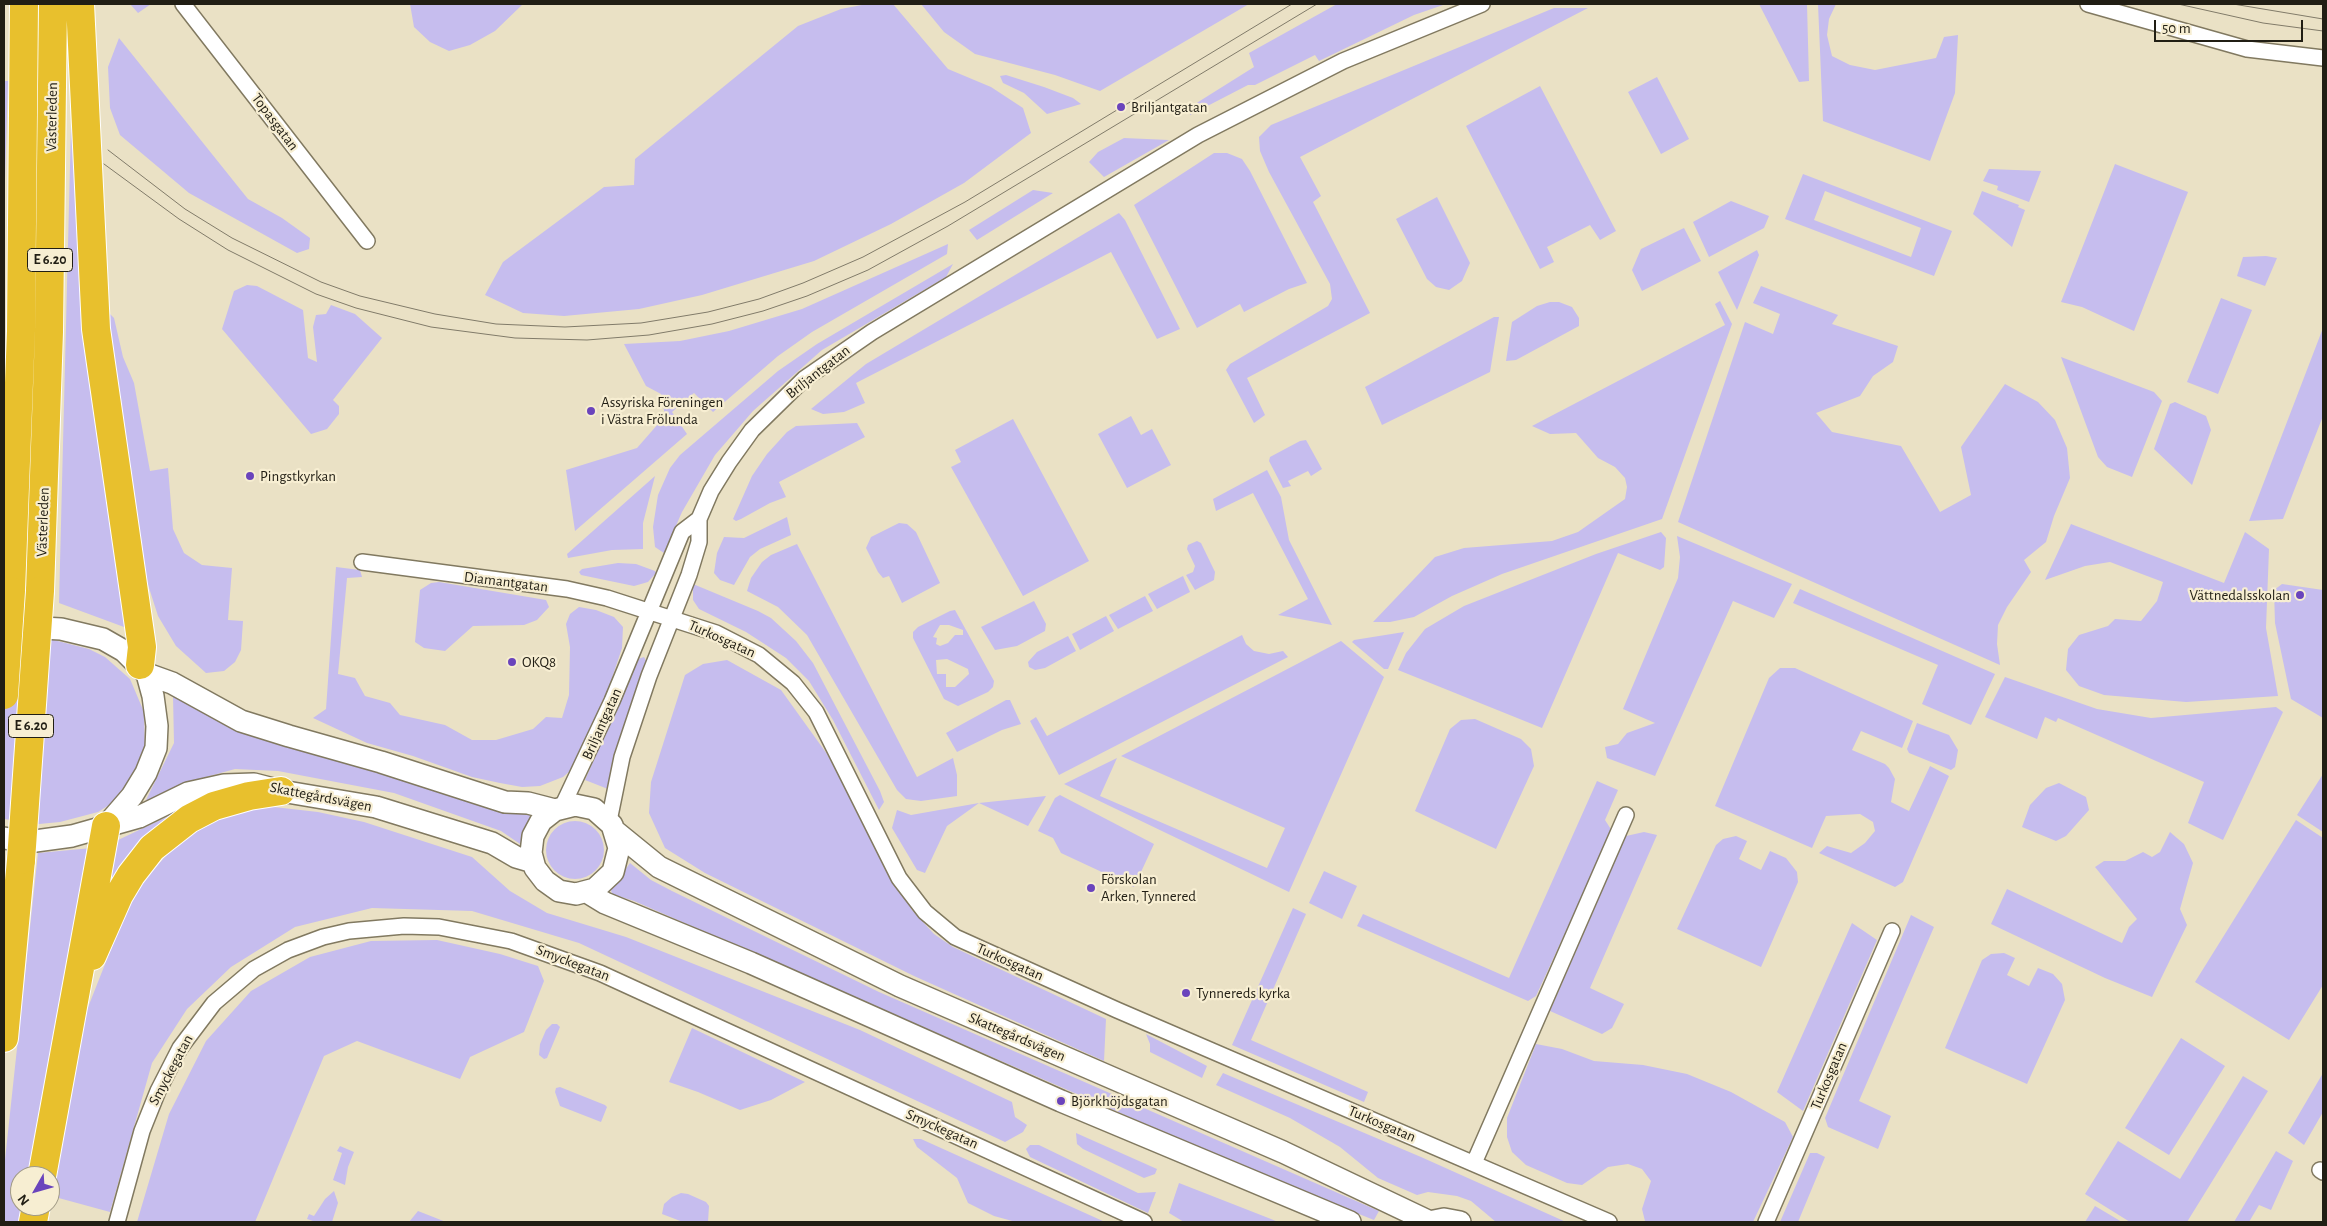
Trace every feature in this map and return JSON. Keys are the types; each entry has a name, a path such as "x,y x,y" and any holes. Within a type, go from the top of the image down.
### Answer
{"highway":[{"name":"Västerleden","path":"4,695 11,591 21,331 24,4"},
{"name":"Västerleden","path":"4,1038 21,860 40,592 49,332 53,4"},
{"path":"80,4 96,329 144,669"},
{"path":"68,1034 92,954 119,895 131,875 152,848 189,819 214,806 249,796 281,791"},
{"path":"44,1166 106,826"}],"street":[{"name":"Topasgatan","path":"184,4 366,241"},
{"name":"Briljantgatan","path":"612,827 622,758 649,676 699,542 699,519 711,491 752,430 804,379 829,359 1206,131 1343,62 1482,4"},
{"path":"2088,4 2247,49 2323,58"},
{"name":"Briljantgatan","path":"558,809 612,701 682,532 699,519"},
{"name":"Diamantgatan","path":"362,562 567,589 649,611"},
{"path":"649,611 672,618"},
{"name":"Turkosgatan","path":"672,618 716,633 759,655 793,683 816,712 899,878 925,912 955,937 1117,1010 1608,1222"},
{"name":"Skattegårdsvägen","path":"4,626 61,629 103,639 124,651 144,669 241,721 381,762 505,802 528,803 558,809 575,805 588,807 599,812 612,827 659,867 900,986 1283,1152 1430,1222 1444,1219 1460,1222"},
{"path":"106,826 132,796 154,755 157,726 153,696 144,669"},
{"name":"Skattegårdsvägen","path":"4,838 28,842 55,839 139,817 188,793 224,785 254,784 281,791 376,807 492,843 516,857 533,862"},
{"path":"558,809 541,821 533,836 533,862 541,877 554,888 570,893 587,892 602,884 613,872 619,848 612,827"},
{"path":"1474,1163 1626,815"},
{"path":"587,892 605,903 751,963 1061,1101 1350,1222"},
{"name":"Smyckegatan","path":"118,1222 133,1160 150,1111 180,1048 214,1003 254,970 288,950 310,942 362,929 404,926 439,927 502,939 535,948 600,972 1144,1222"},
{"name":"Turkosgatan","path":"1766,1222 1892,931"}],"shaded area":[{"path":"130,4 151,4 138,13"},
{"path":"410,4 523,4 495,31 470,45 449,51 430,42 414,27"},
{"path":"867,4 893,4 948,69 991,87 1023,108 1031,133 964,183 891,224 814,261 702,295 639,309 564,316 523,313 485,295 503,262 604,187 634,185 635,159 798,26 841,9"},
{"path":"921,4 1249,4 1100,91 1055,75 975,54 944,32"},
{"path":"1337,4 1446,4 1414,15 1319,61 1315,55 1255,85 1248,85 1190,115 1190,111 1195,104 1254,67 1249,53"},
{"path":"1759,4 1807,4 1809,81 1799,82"},
{"path":"1818,4 1836,4 1829,19 1827,35 1832,56 1850,65 1875,70 1936,58 1944,37 1958,35 1955,93 1930,161 1823,121"},
{"path":"1554,8 1588,8 1300,157 1321,196 1313,202 1370,313 1247,378 1265,415 1254,423 1226,370 1230,364 1328,306 1332,299 1330,284 1269,172 1260,151 1259,137 1271,125"},
{"path":"119,38 248,199 282,218 310,238 309,249 297,253 189,193 120,135 110,108 108,67"},
{"path":"1006,75 1073,98 1081,104 1047,114 1024,93 1003,83 1000,76"},
{"path":"1657,77 1689,139 1661,154 1628,92"},
{"path":"4,81 8,81 4,214"},
{"path":"72,86 134,624 124,627 59,603"},
{"path":"1540,86 1616,231 1600,240 1590,225 1547,247 1554,262 1540,269 1466,126"},
{"path":"1124,138 1169,140 1104,177 1089,162 1098,152"},
{"path":"1214,153 1227,153 1242,159 1250,171 1307,283 1289,289 1244,312 1240,304 1197,328 1134,205"},
{"path":"2115,164 2188,192 2134,331 2082,307 2061,302"},
{"path":"1989,169 2041,171 2029,202 1997,190 1998,186 1983,181"},
{"path":"1803,174 1952,231 1934,276 1785,219","holes":["1825,191 1921,228 1911,257 1814,220"]},
{"path":"1033,190 1053,193 977,240 969,230"},
{"path":"1982,191 2019,205 2018,207 2025,210 2012,247 1973,214"},
{"path":"1437,197 1470,263 1462,281 1449,290 1436,287 1427,279 1396,219"},
{"path":"1731,201 1769,216 1764,228 1709,257 1693,222"},
{"path":"1119,213 1125,220 1180,329 1157,339 1111,252 856,383 865,403 844,412 823,414 811,409 866,364"},
{"path":"1684,228 1701,261 1642,291 1632,270 1641,249"},
{"path":"948,244 947,254 812,332 778,356 713,412 694,393 672,412 687,434 575,531 566,470 637,448 665,416 661,394 646,386 624,344 680,341 729,331 802,309"},
{"path":"1757,250 1759,255 1737,310 1718,272"},
{"path":"2266,256 2277,258 2265,286 2237,276 2243,257"},
{"path":"953,264 946,277 822,350 753,411 715,455 682,512 664,553 655,547 653,527 658,495 670,468 680,455 778,371 817,344"},
{"path":"247,285 257,286 303,310 308,358 317,362 313,327 316,315 326,314 331,305 355,314 382,338 333,400 339,406 339,414 327,429 311,434 222,329 234,291"},
{"path":"1761,286 1838,315 1832,324 1898,346 1893,362 1873,376 1860,396 1816,413 1832,432 1901,446 1940,512 1971,495 1961,447 2005,384 2038,402 2055,420 2067,448 2070,478 2054,516 2046,542 2024,560 2031,572 2007,607 1998,625 1997,644 2000,665 1678,522 1745,322 1773,334 1780,314 1753,303"},
{"path":"2221,298 2252,310 2218,394 2187,382"},
{"path":"1720,301 1732,324 1662,519 1502,574 1452,596 1414,617 1390,622 1373,622 1435,557 1464,548 1552,541 1578,532 1625,499 1627,487 1625,478 1615,467 1598,458 1576,433 1550,434 1532,426 1725,325 1715,304"},
{"path":"1550,302 1559,302 1572,307 1579,318 1579,326 1516,360 1506,361 1512,322 1537,306"},
{"path":"106,310 114,318 123,357 134,383 150,471 168,468 173,529 184,553 202,565 232,568 228,620 243,621 241,650 235,662 224,671 206,673 176,646 158,616 143,569"},
{"path":"1494,317 1499,317 1490,372 1382,425 1365,387"},
{"path":"2323,328 2323,416 2283,519 2249,521"},
{"path":"2061,357 2154,392 2162,401 2132,477 2107,467 2098,457"},
{"path":"2175,402 2206,416 2211,430 2192,485 2154,449 2170,404"},
{"path":"1131,416 1141,435 1152,429 1171,465 1127,488 1098,434"},
{"path":"1013,419 1089,561 1023,596 951,467 961,462 955,450"},
{"path":"857,423 865,437 779,482 786,497 770,503 741,519 736,521 733,519 752,476 767,454 787,432 796,426"},
{"path":"1306,440 1322,469 1311,476 1308,471 1288,481 1291,486 1283,488 1269,461 1270,457 1300,441"},
{"path":"1267,470 1281,497 1289,540 1332,625 1278,615 1308,599 1253,493 1216,511 1213,499"},
{"path":"655,476 643,523 643,549 612,550 568,558 567,554"},
{"path":"787,517 791,535 760,549 750,557 734,585 720,580 714,573 717,553 724,537 744,538"},
{"path":"899,523 907,524 916,532 940,583 902,603 889,576 883,578 878,572 866,548 871,537"},
{"path":"2071,524 2224,583 2245,532 2269,549 2266,628 2278,696 2186,702 2104,695 2079,686 2066,670 2068,649 2079,635 2108,626 2115,619 2141,621 2157,601 2163,582 2110,562 2085,566 2045,580"},
{"path":"1661,532 1666,538 1664,567 1660,570 1618,553 1542,728 1398,670 1406,653 1425,629 1464,606 1596,554"},
{"path":"1677,536 1792,584 1774,618 1733,601 1655,776 1607,758 1605,747 1618,744 1627,733 1655,723 1623,709 1678,578 1680,557"},
{"path":"1197,541 1201,543 1215,572 1214,580 1195,590 1186,575 1193,572 1195,566 1187,549 1188,545"},
{"path":"797,544 917,777 953,758 957,775 957,796 921,801 906,799 897,790 807,635 778,607 747,591 751,578 762,562 771,555"},
{"path":"618,563 636,564 656,573 648,582 634,586 581,575 579,572 582,569"},
{"path":"336,567 360,570 362,577 347,578 338,674 355,678 365,696 390,703 400,715 445,725 472,740 496,740 533,729 546,717 562,718 569,695 570,647 566,624 570,614 579,607 596,610 614,617 623,627 622,648 603,705 571,770 563,777 540,786 522,787 500,783 472,777 413,756 367,743 313,718 326,709"},
{"path":"1183,576 1190,592 1157,609 1148,594"},
{"path":"439,582 546,600 549,607 537,620 524,625 473,626 445,651 424,648 415,642 420,590 431,583"},
{"path":"693,584 771,618 796,641 813,663 880,791 884,802 879,810 833,720 809,681 786,658 746,632 699,609 693,600"},
{"path":"2282,584 2323,590 2323,718 2291,699 2275,623 2274,590"},
{"path":"1800,589 1995,674 1971,725 1922,704 1938,665 1793,603"},
{"path":"1145,596 1153,611 1118,629 1109,615"},
{"path":"1034,601 1046,624 1045,631 1017,646 995,650 981,627"},
{"path":"955,610 994,681 993,687 988,692 958,706 944,699 913,638 913,632 918,627","holes":["940,625 949,625 963,630 963,635 955,635 948,643 940,646 936,644 937,638 933,637","947,659 968,669 969,674 955,687 946,687 946,674 937,674 936,660"]},
{"path":"1106,616 1114,631 1080,650 1072,634"},
{"path":"1404,632 1388,669 1384,669 1352,642 1354,640"},
{"path":"1242,635 1246,644 1254,651 1269,654 1283,651 1288,657 1059,775 1030,721 1036,717 1047,736"},
{"path":"1068,636 1076,651 1045,668 1035,670 1029,667 1028,662 1037,652"},
{"path":"4,639 54,640 89,649 105,657 130,679 144,712 145,750 133,779 117,800 98,812 60,822 39,824 4,819"},
{"path":"1341,641 1384,677 1289,892 1064,784 1117,758 1100,796 1267,868 1285,828 1121,756"},
{"path":"644,657 648,664 608,789 585,780 638,659"},
{"path":"727,660 781,690 827,754 912,910 934,934 953,947 1106,1019 1104,1061 914,976 705,873 665,848 649,813 651,782 685,675 703,664"},
{"path":"1780,668 1795,668 1913,721 1902,748 1861,731 1852,750 1885,764 1889,768 1895,779 1891,802 1909,811 1930,766 1949,776 1903,882 1895,887 1819,853 1827,846 1851,853 1865,843 1875,831 1873,822 1860,814 1826,816 1812,848 1715,806 1769,678"},
{"path":"2005,677 2097,709 2151,718 2276,707 2283,712 2223,840 2188,823 2204,782 2058,718 2056,722 2045,717 2037,739 1985,717"},
{"path":"173,696 217,720 291,747 532,816 520,844 501,831 394,793 278,771 235,769 188,782 145,802 174,743"},
{"path":"1006,700 1010,700 1021,724 1002,730 957,752 946,733"},
{"path":"1475,719 1521,739 1531,749 1534,766 1496,849 1415,811 1450,729 1461,720"},
{"path":"1917,723 1949,735 1958,750 1955,767 1951,770 1909,753 1907,749"},
{"path":"2323,774 2323,832 2297,815"},
{"path":"1597,781 1618,790 1605,820 1612,831 1536,996 1528,1001 1357,926 1363,914 1509,978"},
{"path":"2059,783 2086,797 2089,810 2066,836 2056,841 2022,827 2030,805 2046,788"},
{"path":"1060,795 1154,844 1134,887 1061,853 1053,838 1038,831 1055,798"},
{"path":"1046,796 1028,826 979,803"},
{"path":"979,803 947,826 925,873 917,870 892,828 897,810 911,815"},
{"path":"265,806 318,812 364,822 472,857 510,891 547,913 626,937 860,1030 1012,1102 1015,1117 1027,1125 1023,1132 1005,1142 579,943 472,911 372,908 295,927 231,967 187,1009 152,1063 110,1212 60,1198 60,1166 56,1166 83,1020 124,916 145,879 173,848 199,825 243,809"},
{"path":"175,813 104,899 116,841"},
{"path":"2296,820 2323,838 2323,985 2289,1040 2195,982"},
{"path":"569,821 581,821 591,825 600,834 604,856 596,871 581,879 569,879 559,875 550,866 546,856 546,844 550,834 559,825"},
{"path":"1644,832 1657,835 1590,988 1624,1004 1612,1028 1602,1034 1550,1011 1626,836"},
{"path":"2170,832 2184,844 2193,863 2180,909 2187,925 2152,997 2105,978 1991,924 2007,889 2122,943 2129,927 2137,919 2095,867 2104,861 2125,861 2143,852 2152,857 2160,852"},
{"path":"1736,836 1747,841 1739,859 1761,870 1770,851 1786,858 1797,872 1798,882 1761,967 1677,929 1716,845 1723,839"},
{"path":"92,848 30,1166 10,1166 10,1216 20,1216 19,1222 4,1222 4,1169 38,853"},
{"path":"630,863 651,880 672,891 879,992 1379,1211 1374,1220 1281,1183 634,901 612,894 611,890"},
{"path":"1324,871 1357,886 1342,919 1309,903"},
{"path":"1293,908 1306,914 1251,1040 1368,1092 1364,1102 1232,1045"},
{"path":"1911,915 1934,927 1859,1101 1891,1116 1878,1149 1828,1127 1825,1118"},
{"path":"1852,923 1877,940 1803,1111 1777,1092"},
{"path":"437,940 500,954 538,966 544,981 524,1032 470,1057 460,1079 357,1041 324,1056 255,1222 137,1222 169,1114 206,1041 251,991 310,957 371,941"},
{"path":"2004,953 2015,958 2007,975 2029,986 2038,968 2053,974 2062,984 2065,1000 2027,1084 1945,1048 1982,960 1991,954"},
{"path":"552,1024 557,1024 560,1027 547,1058 544,1059 539,1055 540,1044 546,1030"},
{"path":"692,1028 805,1082 771,1100 740,1110 669,1082"},
{"path":"1146,1034 1207,1066 1202,1078 1150,1052 1150,1044"},
{"path":"2181,1038 2225,1066 2169,1155 2125,1128"},
{"path":"1536,1044 1562,1049 1594,1061 1643,1065 1687,1074 1731,1092 1785,1122 1793,1137 1753,1222 1645,1221 1642,1209 1651,1181 1642,1169 1628,1164 1608,1167 1582,1185 1567,1183 1526,1165 1512,1152 1507,1137 1507,1118"},
{"path":"1223,1073 1421,1157 1566,1222 1496,1222 1471,1201 1457,1196 1428,1192 1417,1195 1378,1178 1340,1147 1290,1118 1216,1085"},
{"path":"2323,1073 2323,1112 2304,1145 2288,1133"},
{"path":"2243,1076 2268,1091 2187,1222 2130,1222 2085,1194 2118,1141 2180,1179"},
{"path":"560,1087 605,1105 607,1107 601,1122 560,1106 555,1092 556,1088"},
{"path":"1076,1133 1157,1169 1155,1174 1144,1178 1083,1149 1077,1144"},
{"path":"913,1139 921,1139 1105,1222 1016,1222 994,1216 968,1203 957,1178 917,1147"},
{"path":"1030,1145 1039,1145 1138,1193 1156,1192 1148,1213 1030,1157 1026,1149"},
{"path":"340,1146 354,1152 348,1167 345,1185 333,1180 342,1153 337,1151"},
{"path":"2276,1151 2293,1161 2271,1210 2259,1205 2249,1222 2234,1222"},
{"path":"1810,1153 1817,1153 1825,1157 1798,1222 1780,1222"},
{"path":"1179,1183 1278,1222 1184,1222 1169,1213"},
{"path":"334,1191 338,1203 332,1222 316,1222 307,1219 309,1214 314,1216 325,1199"},
{"path":"681,1193 706,1202 709,1206 708,1222 683,1222 662,1214 664,1204 672,1197"},
{"path":"2095,1206 2122,1222 2085,1222"},
{"path":"418,1211 446,1222 409,1222"}],"tram line":[{"path":"108,150 185,209 232,238 321,282 360,296 435,314 496,324 565,327 641,323 708,312 759,299 803,283 863,257 965,202 1292,4"},
{"path":"104,164 179,219 228,250 316,294 356,308 431,327 515,338 587,340 649,335 712,324 763,311 807,296 868,270 948,226 1317,4"},
{"path":"2178,4 2263,23 2323,31"},
{"path":"2233,4 2323,19"}],"place":[{"name":"Briljantgatan","path":"1121,107"},
{"name":"Assyriska Föreningen i Västra Frölunda","path":"591,411"},
{"name":"Pingstkyrkan","path":"250,476"},
{"name":"Vättnedalsskolan","path":"2300,595"},
{"name":"OKQ8","path":"512,662"},
{"name":"Förskolan Arken, Tynnered","path":"1091,888"},
{"name":"Tynnereds kyrka","path":"1186,993"},
{"name":"Björkhöjdsgatan","path":"1061,1101"}]}
